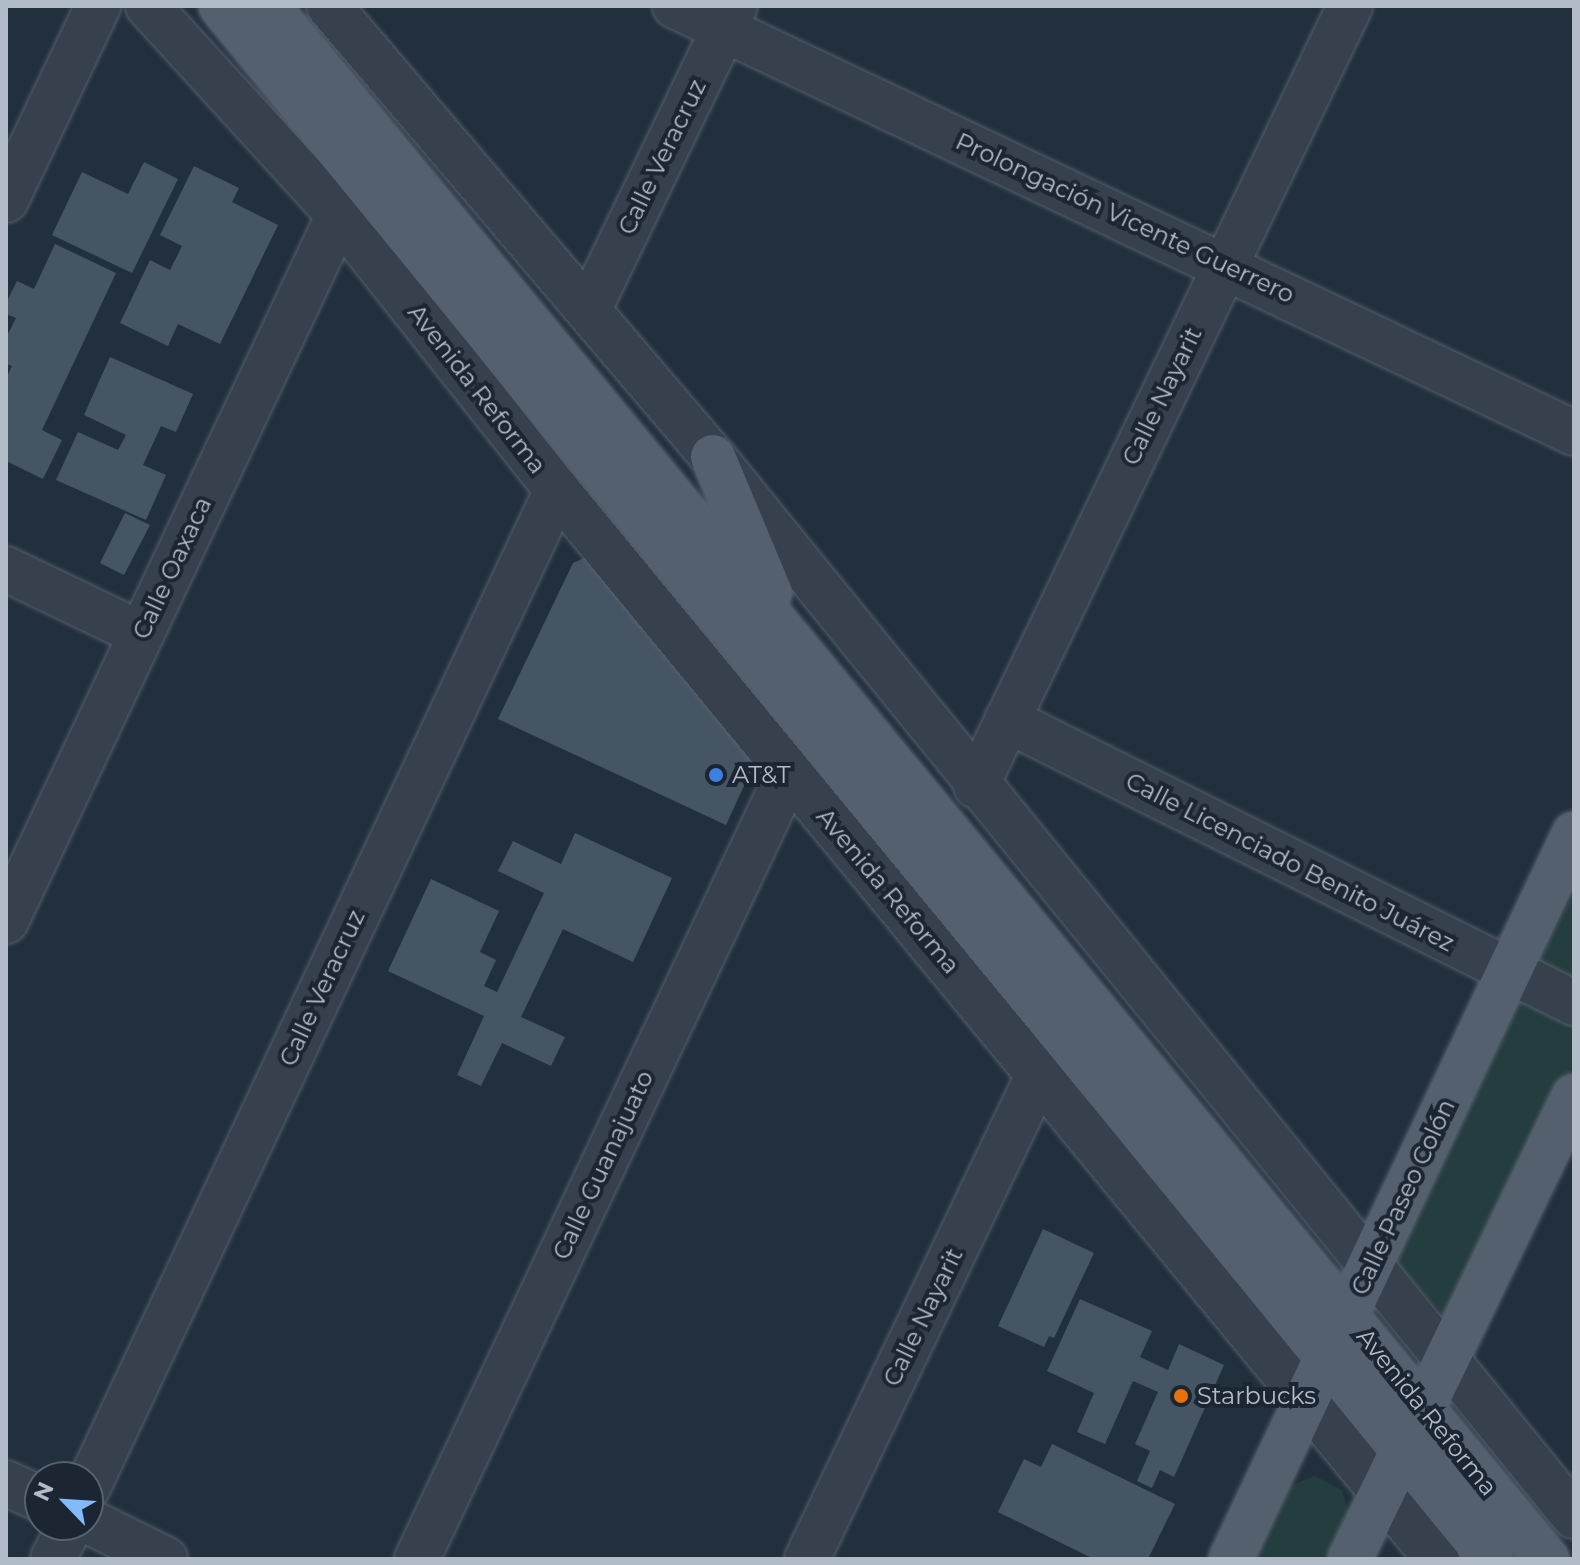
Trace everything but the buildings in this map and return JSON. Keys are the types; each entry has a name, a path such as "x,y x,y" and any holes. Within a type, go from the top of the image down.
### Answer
{"main road":[{"name":"Avenida Reforma","path":"221,6 1491,1559"},
{"name":"Avenida Reforma","path":"268,6 1547,1559"},
{"path":"713,457 786,632"},
{"name":"Calle Paseo Colón","path":"1231,1559 1574,834"},
{"path":"1350,1559 1574,1096"}],"street":[{"path":"6,200 98,6"},
{"name":"Avenida Reforma","path":"148,6 339,215 557,490 1437,1559"},
{"name":"Avenida Reforma","path":"329,6 713,457 976,786 1448,1358 1574,1516"},
{"name":"Prolongación Vicente Guerrero","path":"675,6 729,17 1224,265 1574,433"},
{"name":"Calle Nayarit","path":"976,786 1350,6"},
{"name":"Calle Veracruz","path":"589,309 729,17"},
{"name":"Calle Oaxaca","path":"6,921 339,215"},
{"name":"Calle Veracruz","path":"100,1461 557,490"},
{"path":"6,569 141,634"},
{"name":"Calle Licenciado Benito Juárez","path":"1007,720 1574,1003"},
{"name":"Calle Guanajuato","path":"417,1559 789,772"},
{"name":"Calle Nayarit","path":"807,1559 1039,1074"},
{"path":"104,1529 165,1559"},
{"path":"53,1559 62,1541"}],"green space":[{"path":"1574,891 1574,1077 1457,1330 1395,1261"},
{"path":"1315,1476 1342,1490 1348,1510 1328,1559 1248,1559 1284,1488"}],"place":[{"name":"AT&T","path":"716,775"},
{"name":"Starbucks","path":"1181,1396"}]}
